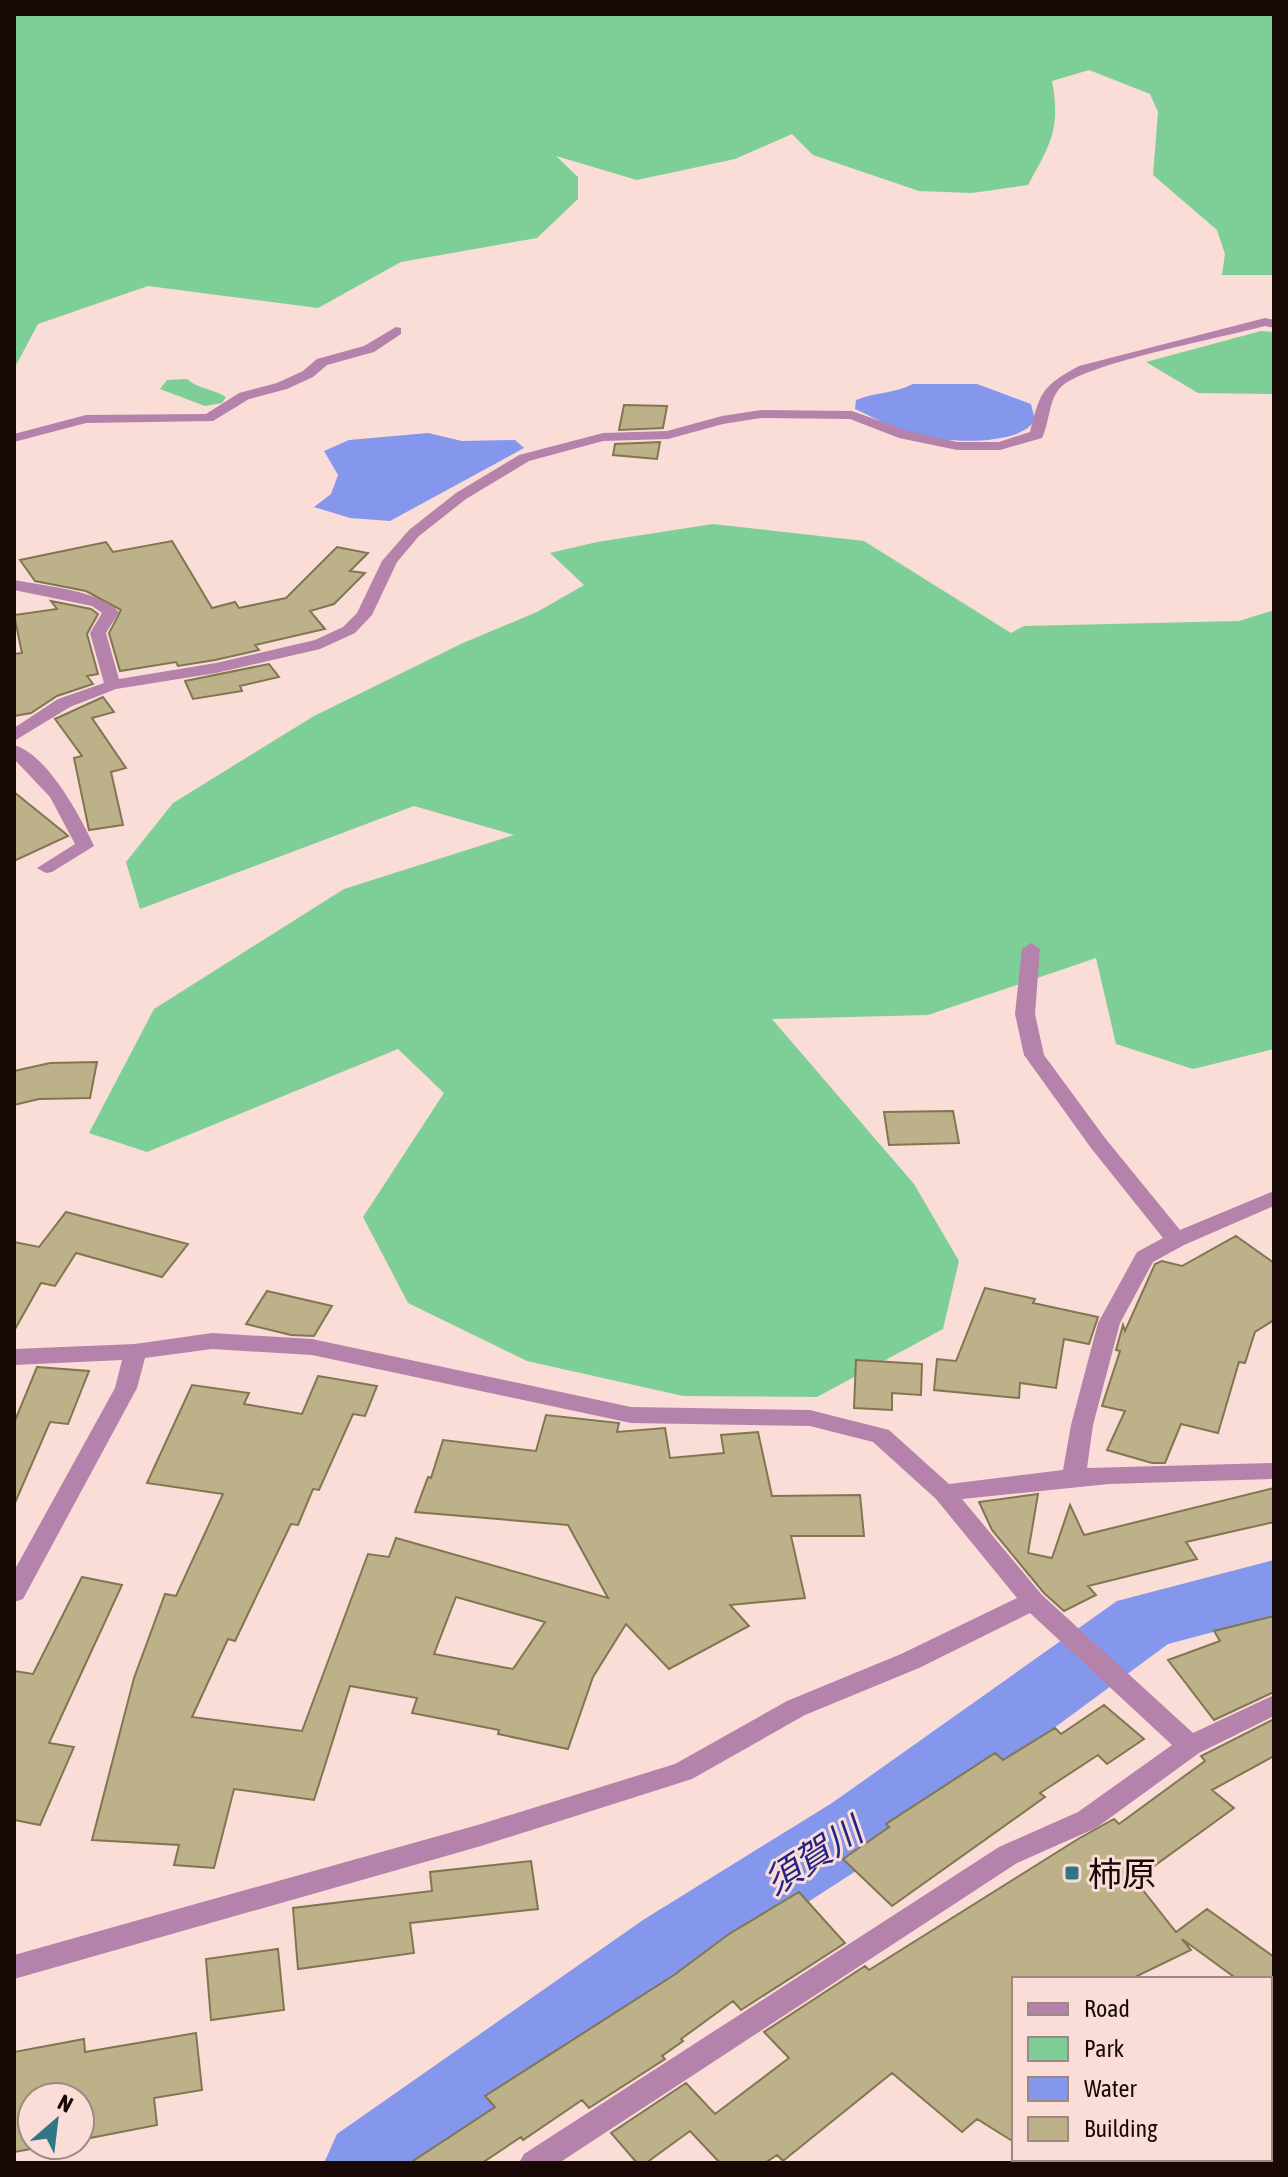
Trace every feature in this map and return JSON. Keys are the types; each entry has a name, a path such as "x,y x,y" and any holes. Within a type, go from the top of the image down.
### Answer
{"street":[{"path":"14,736 64,703 113,685 231,665 320,644 349,630 364,615 390,561 414,533 461,496 524,458 603,437 668,435 722,420 761,414 852,415 935,443 985,448 1016,444 1037,435 1045,402 1056,384 1084,369 1175,343 1265,322 1274,324"},
{"path":"14,438 86,419 208,418 253,392 282,386 308,374 322,362 369,349 396,331"},
{"path":"14,585 97,602 111,612 98,633 113,685"},
{"path":"14,750 39,770 71,813 85,846 46,868"},
{"path":"1031,949 1025,1014 1034,1055 1098,1143 1176,1240"},
{"path":"1073,1480 1082,1425 1109,1323 1145,1257 1176,1240 1274,1198"},
{"path":"14,1357 135,1352 212,1341 312,1347 631,1415 810,1418 881,1436 944,1493 1033,1601 1190,1746"},
{"path":"14,1593 126,1388 135,1352"},
{"path":"944,1493 1007,1484 1194,1470 1274,1471"},
{"path":"14,1967 481,1835 683,1772 796,1708 910,1661 1033,1601"},
{"path":"534,2163 1008,1855 1087,1820 1190,1746 1270,1709"}],"green space":[{"path":"14,14 1274,14 1274,275 1222,275 1225,254 1217,230 1153,175 1158,112 1150,94 1089,70 1052,81 1055,112 1052,136 1028,185 972,193 919,191 813,155 792,134 735,159 637,180 556,156 578,177 578,199 537,238 401,262 318,308 148,286 38,324 14,369"},
{"path":"1261,331 1274,332 1274,394 1198,393 1146,362"},
{"path":"187,379 226,397 222,403 205,406 160,389 167,380"},
{"path":"713,524 864,541 1011,633 1024,626 1239,621 1274,610 1274,1049 1193,1069 1116,1044 1096,958 928,1015 772,1019 914,1184 959,1261 943,1329 817,1397 683,1396 527,1361 408,1303 363,1217 444,1093 398,1049 147,1152 89,1133 154,1009 344,889 514,835 414,806 140,909 126,862 173,803 314,716 463,643 537,612 584,585 550,553 597,542"}],"water":[{"path":"913,384 977,384 1031,404 1035,420 1027,429 998,439 946,440 918,436 855,409 856,400"},
{"path":"428,433 462,441 515,440 524,448 390,521 350,518 314,507 331,494 338,475 324,451 349,440"}],"building":[{"path":"624,405 667,406 663,428 619,430"},
{"path":"660,442 657,459 613,455 615,444"},
{"path":"172,541 212,608 235,602 239,608 286,598 337,547 368,553 350,571 365,573 334,604 310,611 325,629 255,645 259,650 215,660 178,666 176,662 120,671 109,633 121,610 86,591 35,581 20,560 106,542 113,552"},
{"path":"51,601 91,609 98,614 87,634 98,674 87,676 93,684 57,696 31,713 14,716 14,654 22,653 14,615 57,609"},
{"path":"269,664 279,677 240,686 242,691 193,699 185,681"},
{"path":"103,697 114,712 92,718 126,768 111,772 123,825 89,830 74,758 82,756 55,719"},
{"path":"14,792 66,834 68,836 14,861"},
{"path":"97,1062 90,1098 39,1099 14,1105 14,1071 50,1063"},
{"path":"953,1111 959,1143 889,1145 884,1112"},
{"path":"66,1212 188,1244 162,1277 76,1253 55,1286 41,1283 14,1331 14,1242 39,1247"},
{"path":"1236,1236 1274,1263 1274,1320 1255,1332 1245,1363 1239,1362 1218,1433 1181,1424 1165,1463 1152,1463 1107,1450 1125,1411 1102,1406 1120,1351 1116,1350 1123,1325 1125,1331 1155,1264 1162,1261 1182,1266"},
{"path":"985,1288 1035,1299 1033,1303 1098,1317 1089,1344 1064,1339 1056,1388 1020,1383 1019,1398 934,1390 937,1359 956,1361"},
{"path":"267,1291 332,1306 314,1336 291,1335 246,1324"},
{"path":"856,1360 922,1364 921,1395 892,1393 892,1410 854,1408"},
{"path":"37,1367 89,1371 68,1424 50,1422 14,1505 14,1423"},
{"path":"318,1376 377,1386 365,1416 353,1414 319,1490 313,1489 298,1525 291,1524 235,1641 228,1639 192,1717 302,1731 368,1554 389,1557 396,1538 608,1598 568,1525 415,1512 428,1477 431,1478 443,1440 536,1451 546,1415 619,1423 617,1432 665,1428 670,1458 724,1453 721,1435 758,1432 772,1496 860,1495 864,1536 791,1536 805,1598 730,1605 749,1626 669,1669 626,1624 593,1677 568,1749 498,1734 499,1730 412,1713 417,1698 350,1686 314,1800 234,1789 214,1868 174,1865 179,1845 92,1840 134,1678 165,1594 176,1596 223,1494 147,1483 192,1385 249,1393 244,1404 302,1414","holes":["456,1597 545,1622 513,1669 434,1654"]},
{"path":"1274,1488 1274,1522 1186,1542 1197,1559 1088,1586 1096,1595 1064,1611 1044,1593 992,1530 979,1502 1038,1494 1028,1553 1052,1558 1070,1505 1084,1535"},
{"path":"82,1577 122,1585 49,1743 74,1747 40,1825 14,1820 14,1671 33,1674"},
{"path":"1274,1616 1274,1692 1214,1720 1168,1660 1220,1641 1214,1631"},
{"path":"1104,1705 1144,1739 1107,1764 1098,1755 1040,1793 1045,1797 892,1906 843,1859 889,1827 886,1824 995,1753 1003,1760 1055,1728 1061,1734"},
{"path":"1274,1719 1274,1756 1212,1790 1234,1808 1135,1880 1176,1932 1207,1909 1274,1957 1274,1979 1234,1977 1182,1939 1191,1950 1135,1977 1012,1977 1012,2141 977,2119 962,2132 892,2073 783,2161 777,2155 765,2163 720,2163 690,2131 646,2163 637,2163 611,2133 686,2083 715,2114 789,2058 764,2032 865,1966 869,1970 1078,1839 1114,1819 1119,1824 1205,1761 1201,1756"},
{"path":"531,1861 538,1909 410,1923 414,1953 298,1969 293,1908 432,1891 430,1872"},
{"path":"799,1892 845,1943 741,2010 733,2001 681,2039 683,2041 662,2056 665,2059 589,2108 582,2100 482,2163 410,2163 495,2107 485,2096 674,1975 729,1934"},
{"path":"278,1949 284,2010 211,2020 206,1959"},
{"path":"196,2033 202,2090 154,2098 157,2125 96,2137 96,2081 16,2081 14,2152 14,2052 84,2039 85,2052"}],"waterway":[{"name":"須賀川","path":"369,2163 673,1945 861,1826 1144,1621 1274,1588"}],"place":[{"name":"柿原","path":"1072,1873"}]}
